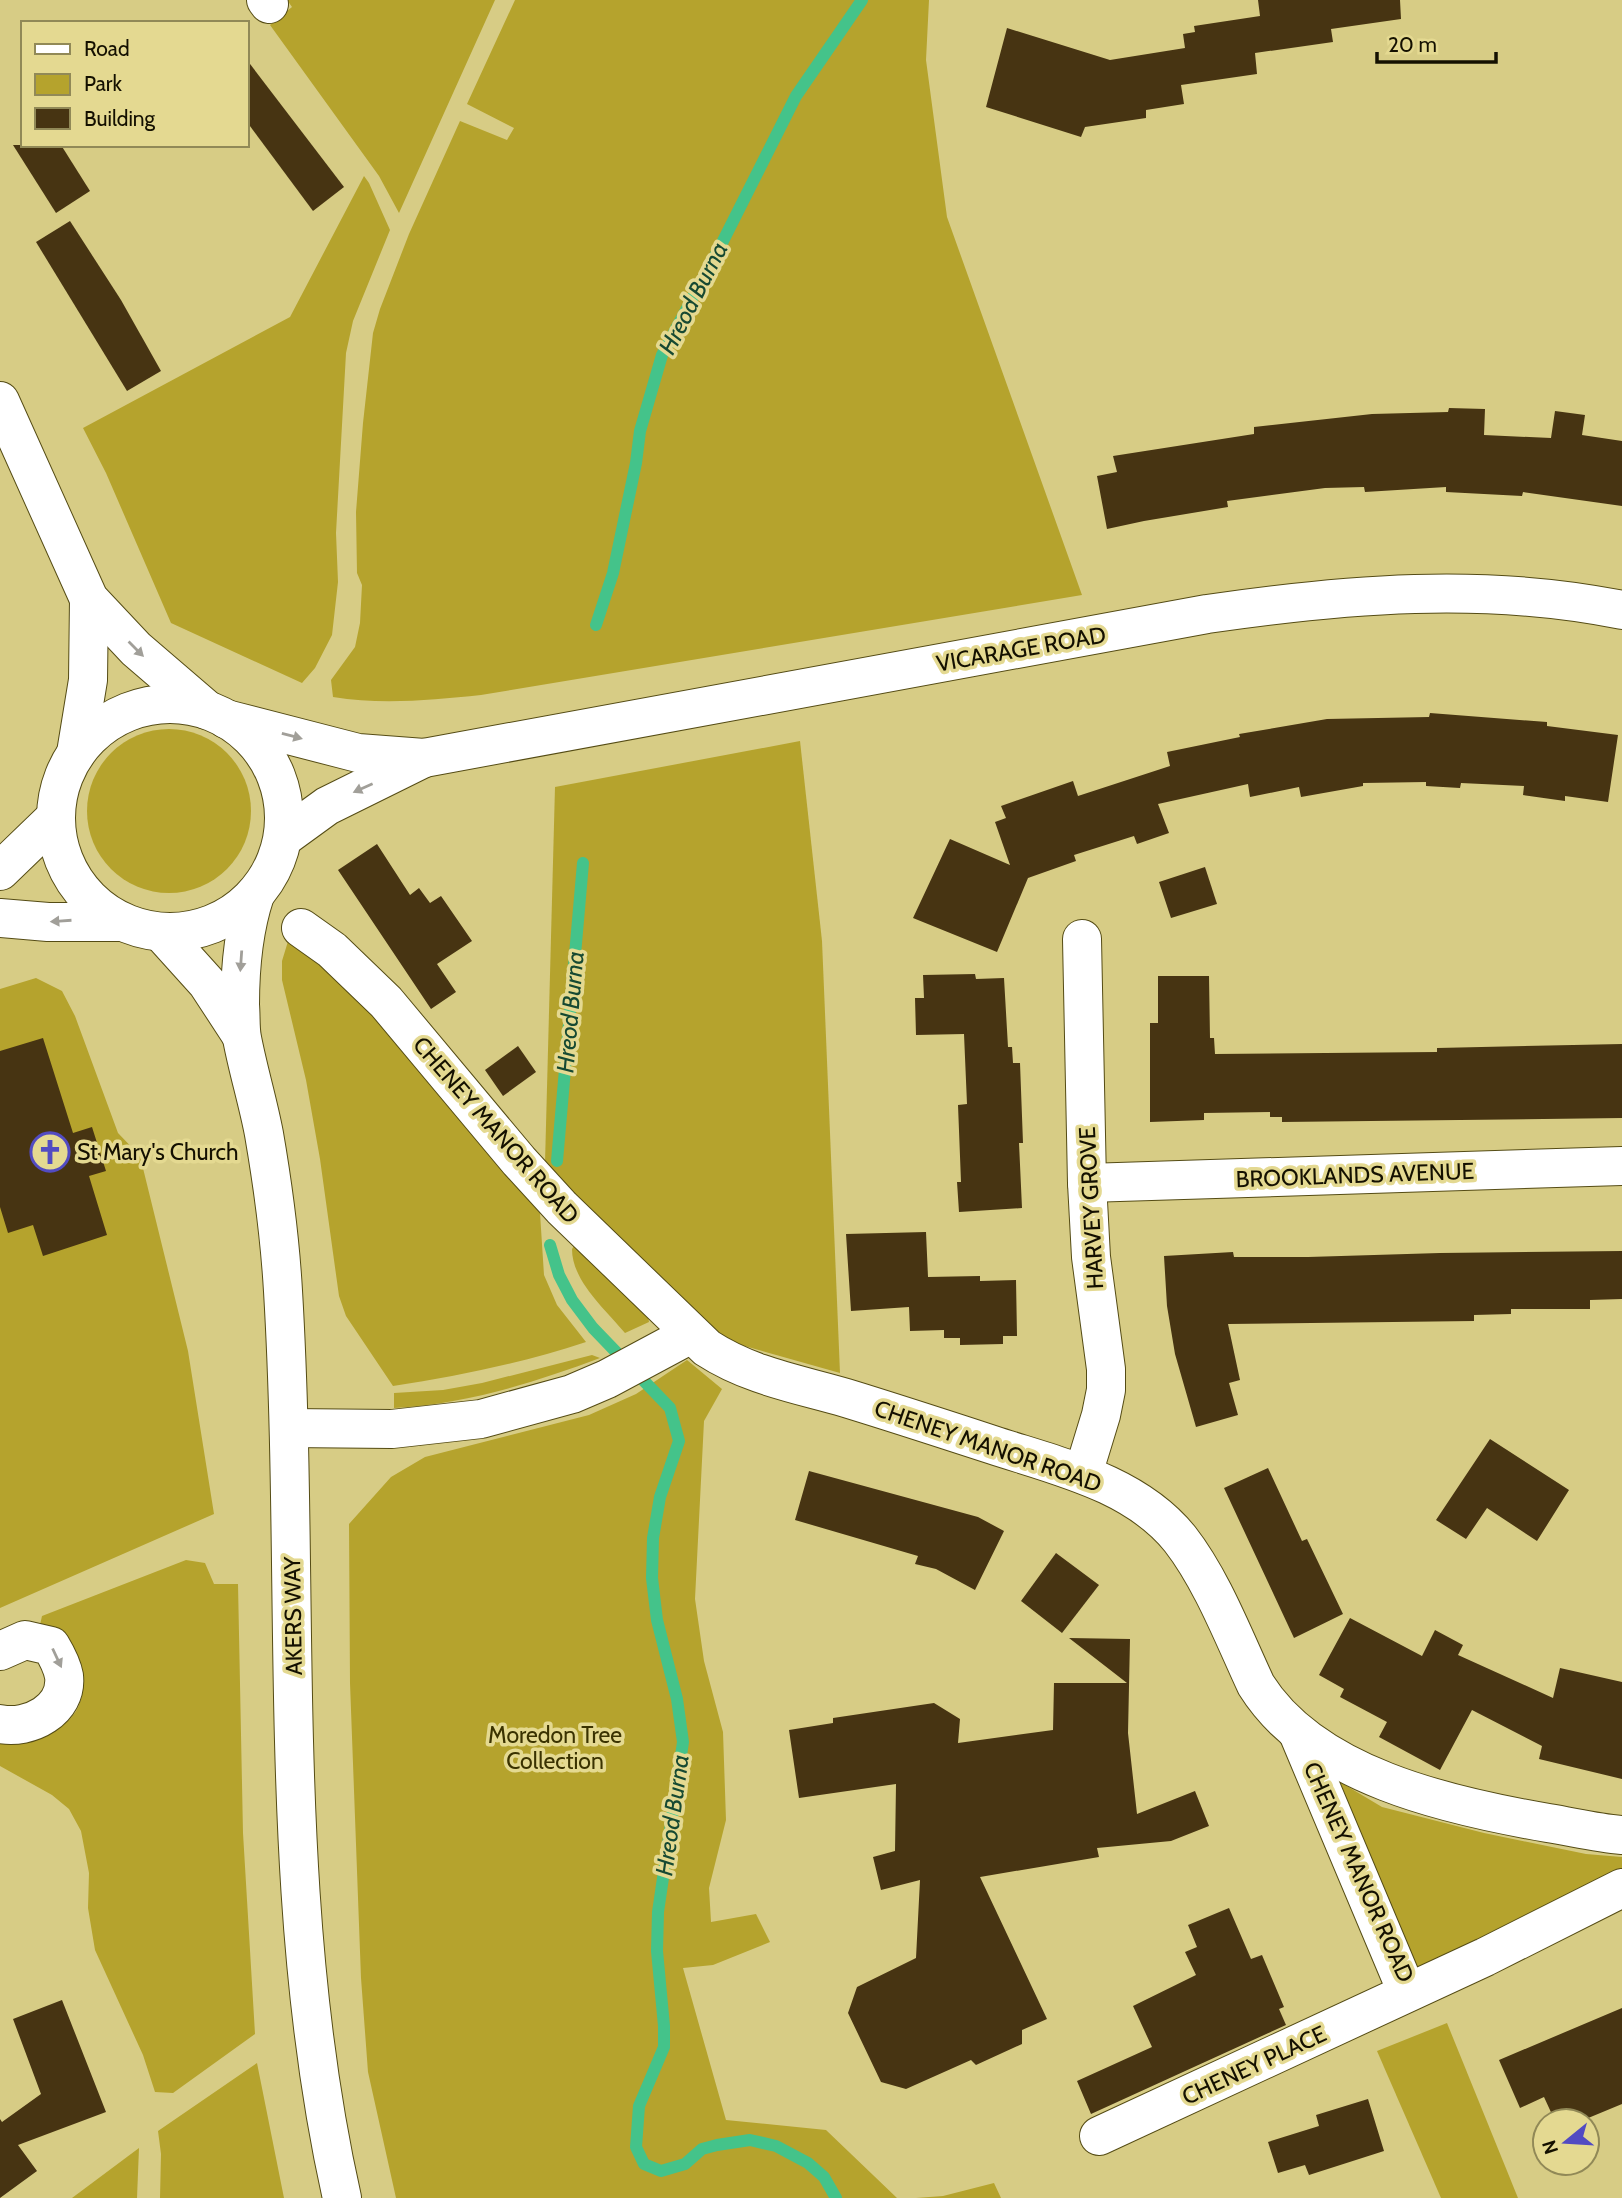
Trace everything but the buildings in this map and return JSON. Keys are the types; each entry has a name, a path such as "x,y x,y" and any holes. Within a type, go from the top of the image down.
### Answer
{"street":[{"path":"0,401 89,599 135,649 216,714 243,730 257,744 272,767 283,803 282,838 274,865 255,895 237,910 212,924 184,931 161,932 122,922 48,922 0,918"},
{"name":"VICARAGE ROAD","path":"216,714 358,753 424,758 1279,603 1342,596 1415,593 1528,597 1622,610"},
{"path":"76,753 88,681 89,599"},
{"path":"122,922 93,902 77,885 68,869 58,844 56,817 61,783 76,753 98,728 134,709 167,703 187,705 216,714"},
{"name":"VICARAGE ROAD","path":"282,838 327,806 424,758"},
{"path":"0,871 56,817"},
{"name":"AKERS WAY","path":"255,895 246,926 242,954 241,1035 264,1133 276,1213 283,1290 289,1428 297,1819 303,1928 311,2021 323,2105 342,2198"},
{"name":"CHENEY MANOR ROAD","path":"301,928 332,950 386,1002 519,1161 562,1208 691,1334 725,1360 755,1374 901,1415 1083,1474 1113,1488 1160,1519 1180,1539 1199,1569 1256,1685 1265,1699 1298,1733 1357,1768 1387,1782 1497,1814 1622,1835"},
{"name":"AKERS WAY","path":"161,932 207,982 241,1035"},
{"name":"HARVEY GROVE","path":"1082,939 1091,1257 1106,1379 1101,1415 1083,1474"},
{"name":"BROOKLANDS AVENUE","path":"1087,1183 1622,1166"},
{"path":"289,1428 392,1429 481,1419 561,1397 607,1379 691,1334"},
{"path":"0,1651 25,1640 51,1646 60,1661 65,1678 61,1698 34,1722 11,1726 0,1724"},
{"name":"CHENEY MANOR ROAD","path":"1298,1733 1407,1992 1485,1957 1622,1888"},
{"name":"CHENEY PLACE","path":"1099,2136 1303,2043 1407,1992"}],"green space":[{"path":"287,0 495,0 399,213 379,176 270,25 292,7"},
{"path":"515,0 929,0 926,60 947,217 1082,595 481,695 388,701 333,697 331,680 355,647 360,623 362,585 357,573 356,512 373,333 409,234 460,121 507,140 514,128 467,104"},
{"path":"364,176 390,230 353,321 346,353 336,533 338,582 332,635 315,668 302,683 171,623 106,473 83,428 290,317"},
{"path":"169,729 200,735 227,753 245,780 251,811 245,842 227,869 200,887 169,893 138,887 111,869 93,842 87,811 93,780 111,753 138,735"},
{"path":"800,741 822,941 840,1373 720,1339 691,1315 545,1163 555,787"},
{"path":"289,938 374,1012 540,1213 544,1275 557,1305 586,1342 490,1368 393,1386 346,1316 339,1296 306,1080 282,980 282,961"},
{"name":"St Mary's Church","path":"36,978 62,991 75,1016 118,1133 140,1156 188,1351 214,1514 0,1608 0,989"},
{"path":"577,1242 647,1311 649,1322 625,1333 591,1294 577,1272 572,1249"},
{"path":"592,1355 600,1358 499,1391 448,1402 394,1408 394,1393 443,1390 482,1383"},
{"name":"Moredon Tree Collection","path":"687,1360 722,1389 704,1421 695,1599 704,1661 723,1732 726,1820 709,1888 711,1922 756,1914 770,1942 713,1965 683,1968 726,2120 826,2130 897,2198 396,2198 368,2072 361,1978 350,1683 349,1524 391,1477 425,1457 589,1415 636,1394"},
{"path":"186,1560 205,1563 214,1584 238,1584 243,1833 255,2034 173,2093 155,2092 143,2055 95,1950 88,1908 89,1873 81,1831 69,1809 52,1795 0,1766 0,1742 58,1727 76,1712 80,1702 83,1679 77,1656 72,1646 62,1637 40,1625 42,1616"},
{"path":"1340,1782 1382,1807 1484,1833 1586,1854 1622,1857 1622,1873 1418,1972"},
{"path":"1447,2023 1518,2198 1441,2198 1377,2051"},
{"path":"257,2063 284,2198 160,2198 161,2154 158,2131"},
{"path":"139,2148 137,2198 72,2198"},
{"path":"994,2183 1001,2198 916,2198 943,2196"}],"waterway":[{"name":"Hreod Burna","path":"596,625 613,573 640,431 662,355 796,96 862,0"},
{"name":"Hreod Burna","path":"557,1161 583,863"},
{"name":"Hreod Burna","path":"550,1245 559,1275 572,1300 593,1328 670,1408 679,1441 660,1497 653,1538 652,1578 657,1620 677,1699 683,1742 658,1912 657,1951 664,2047 639,2106 636,2147 644,2164 661,2171 685,2164 702,2149 717,2145 750,2140 776,2146 808,2163 824,2177 836,2198"}],"place":[{"name":"St Mary's Church","path":"50,1152"}]}
